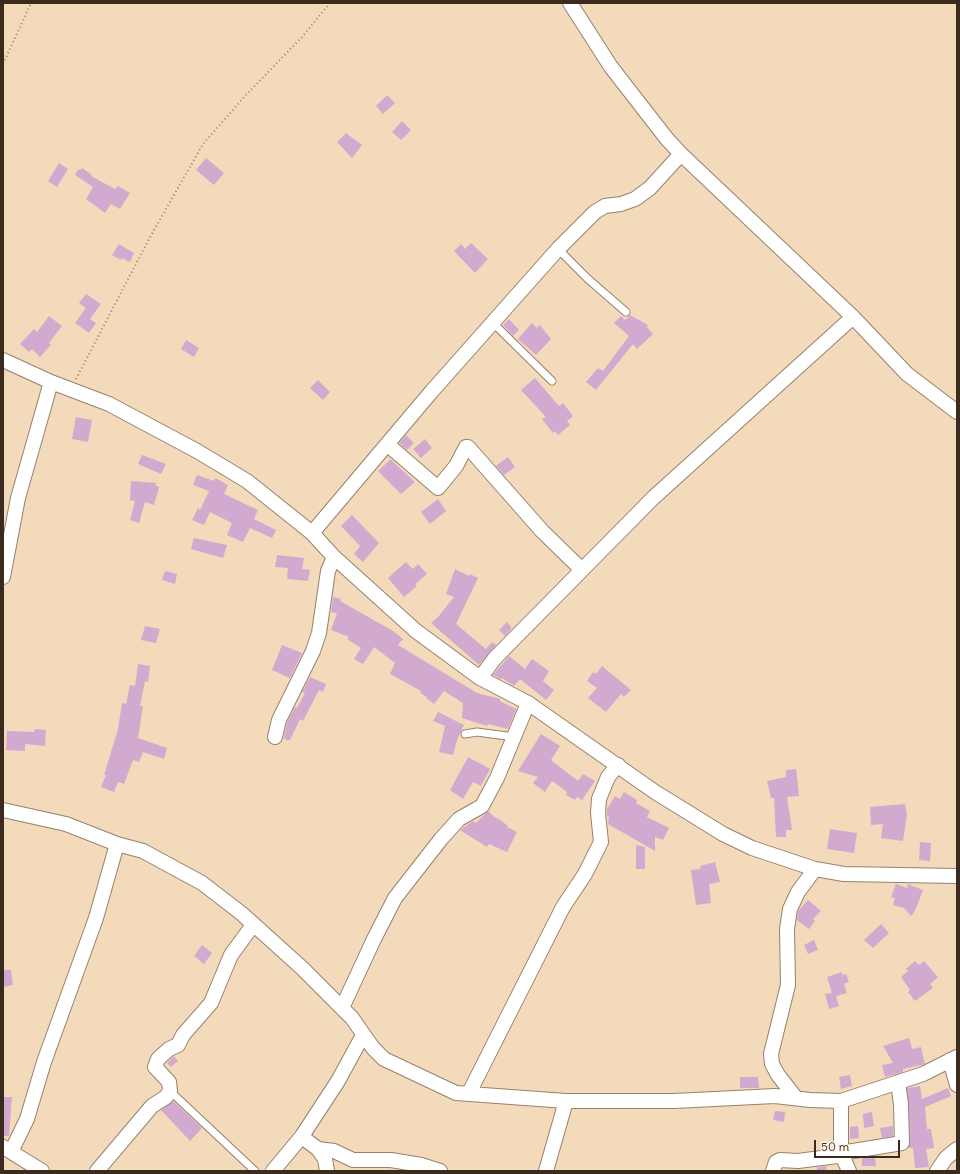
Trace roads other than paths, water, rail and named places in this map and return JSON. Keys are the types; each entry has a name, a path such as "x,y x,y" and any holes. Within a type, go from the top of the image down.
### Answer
{"street":[{"path":"570,3 611,67 667,139 853,317 907,374 957,412"},
{"path":"312,533 387,444 558,249 595,212 605,206 621,204 635,199 650,188 682,154"},
{"path":"480,678 495,658 653,498 853,317"},
{"path":"3,360 51,382 110,404 197,451 247,481 312,533 334,557 416,632 480,678 528,703 655,792 723,834 752,848 815,869 844,874 957,876"},
{"path":"3,577 18,498 51,382"},
{"path":"387,444 438,488 456,466 468,447 542,531 582,570"},
{"path":"275,737 279,720 293,695 319,633 328,571 334,557"},
{"path":"342,1008 395,898 441,839 459,820 482,806 496,778 528,703"},
{"path":"469,1093 564,907 585,874 601,842 598,813 599,799 608,778 618,765"},
{"path":"3,810 66,824 117,844 143,851 202,883 241,913 302,968 352,1018 372,1048 384,1059 456,1093 566,1101 674,1101 775,1096 810,1100 841,1101 923,1074 953,1059 957,1085"},
{"path":"42,1171 7,1149 27,1119 44,1062 96,918 117,844"},
{"path":"796,1098 778,1075 772,1064 771,1054 788,985 787,929 790,908 798,892 815,869"},
{"path":"97,1171 152,1106 166,1097 170,1091 169,1082 155,1067 158,1059 169,1050 178,1046 183,1034 211,1003 231,955 253,925"},
{"path":"273,1171 302,1137 338,1081 363,1035"},
{"path":"773,1171 776,1162 780,1160 805,1161 836,1156 841,1152 902,1143 901,1104 898,1082"},
{"path":"546,1171 566,1101"},
{"path":"841,1101 841,1152 849,1171"},
{"path":"302,1137 318,1149 325,1159 327,1171"},
{"path":"318,1149 334,1151 353,1160 391,1160 421,1165 440,1171"},
{"path":"937,1171 946,1158 957,1149"}],"lane":[{"path":"558,249 588,279 626,312"},
{"path":"493,323 552,381"},
{"path":"465,734 478,732 514,736"},
{"path":"170,1091 255,1171"}]}
